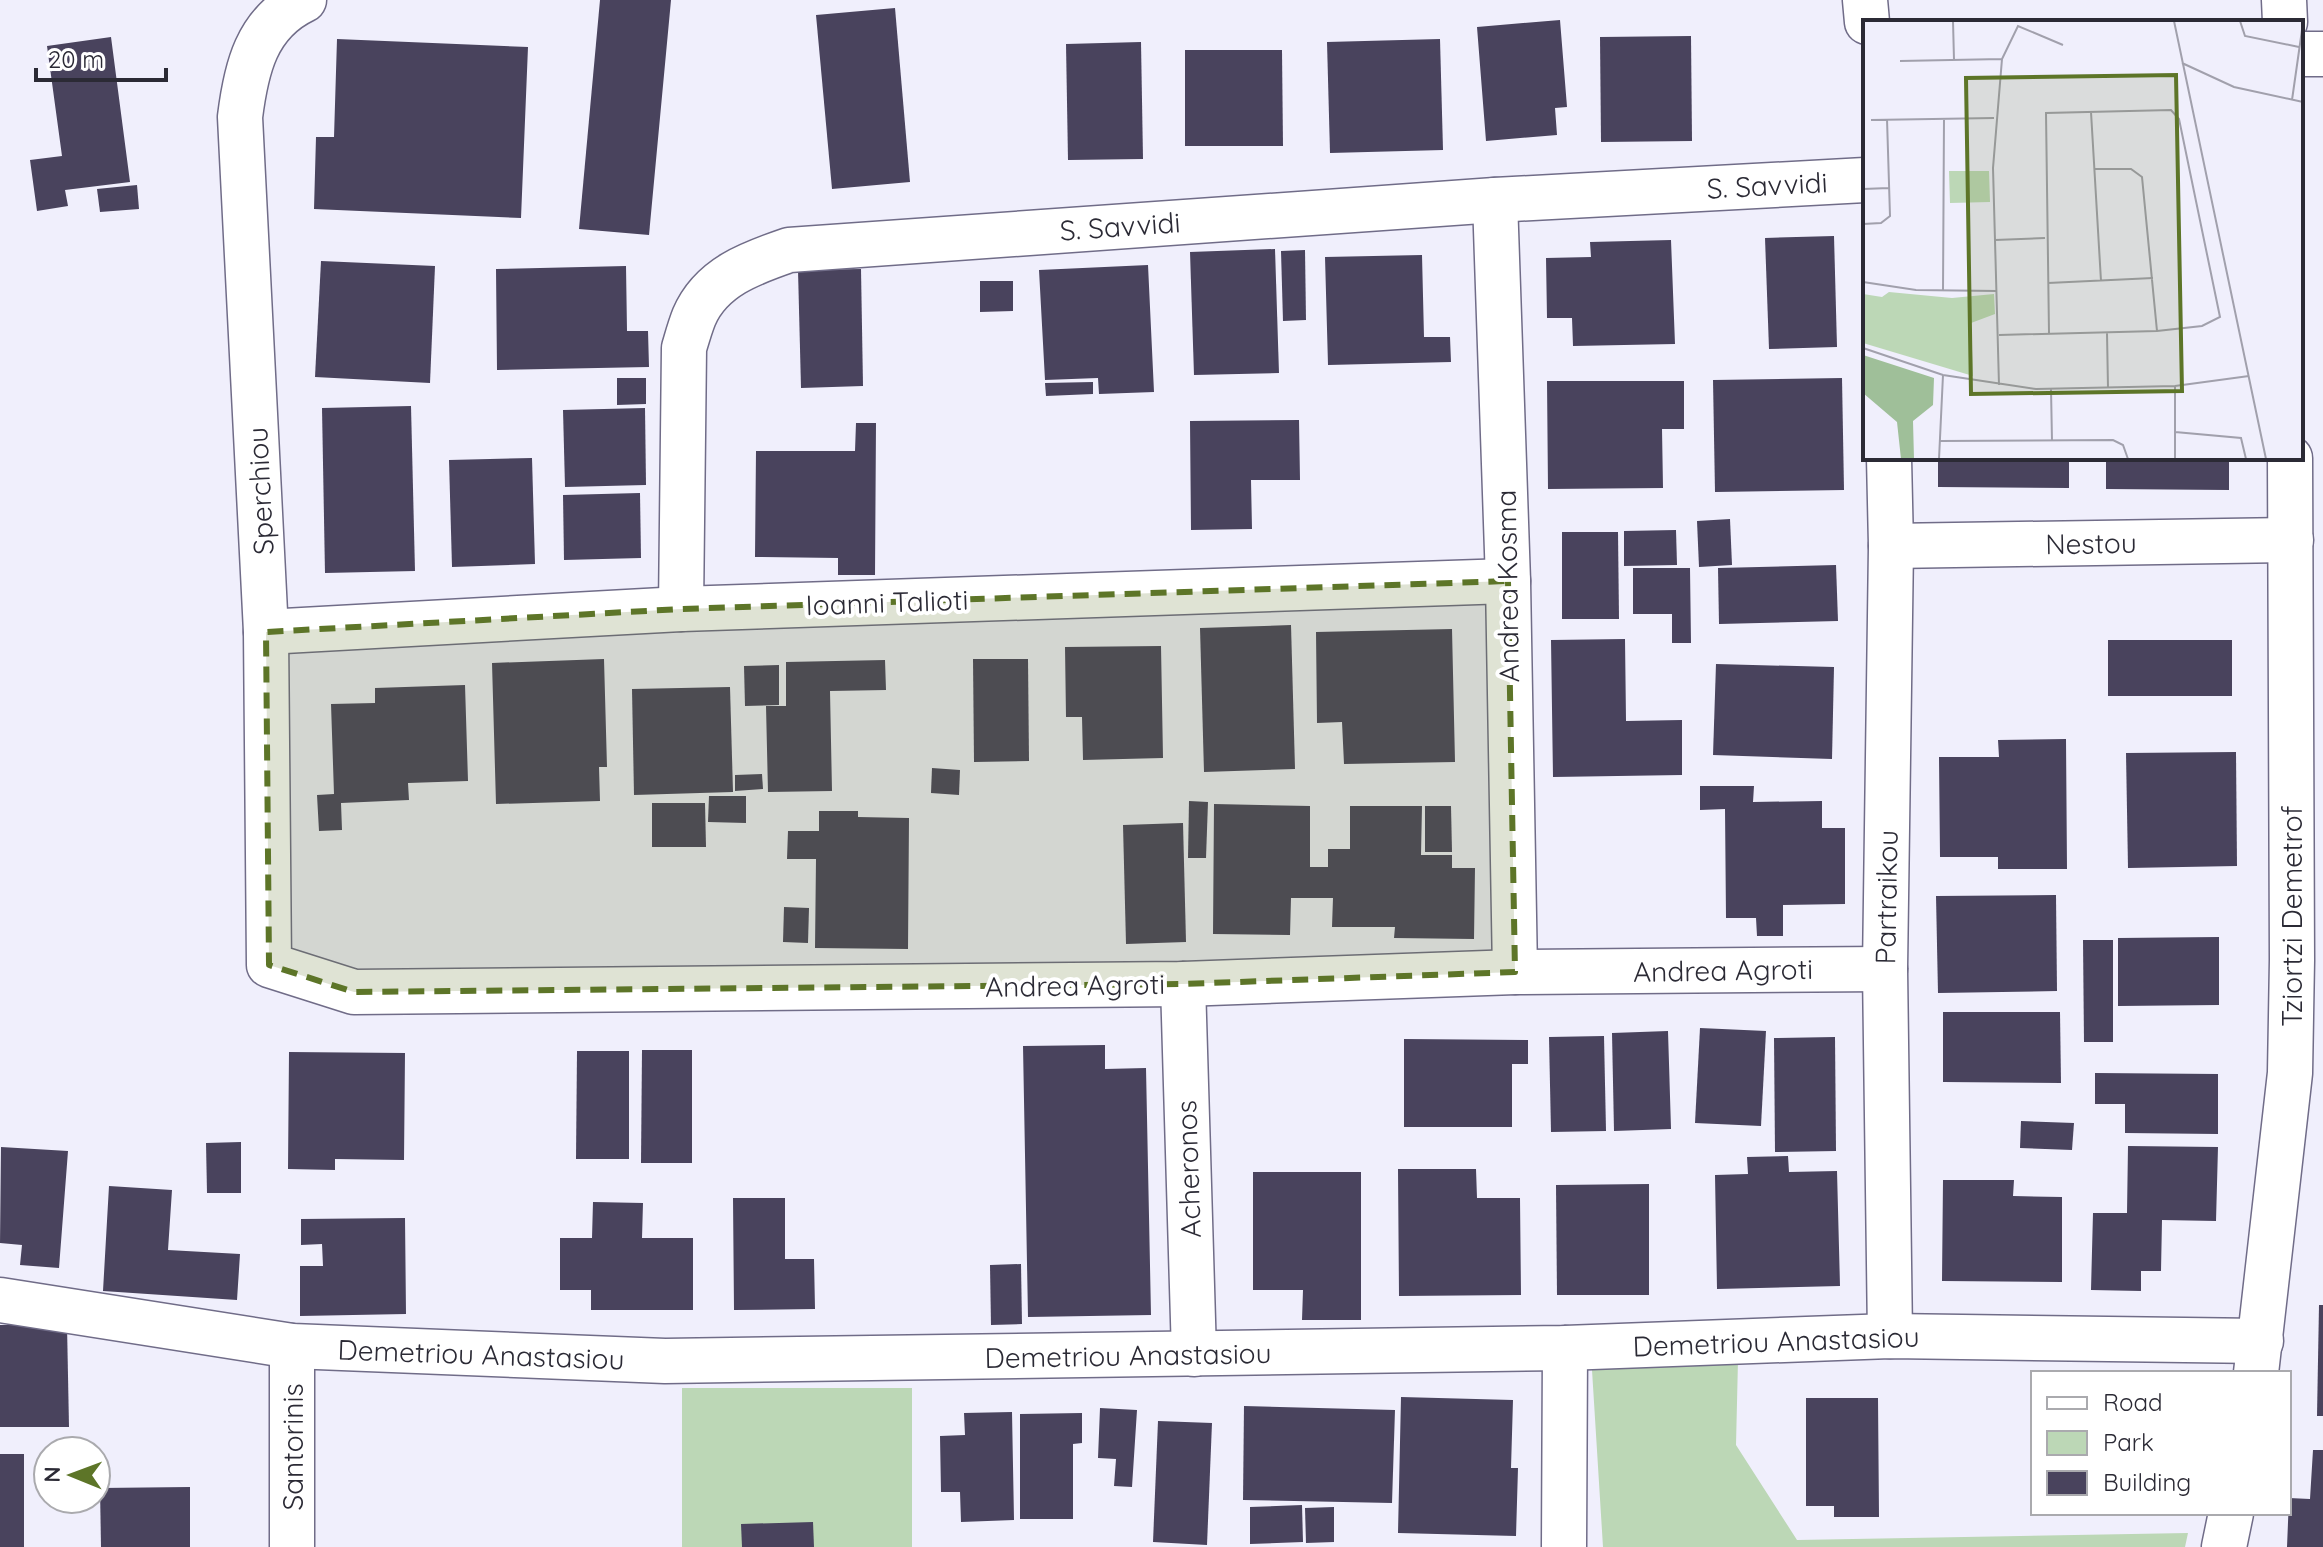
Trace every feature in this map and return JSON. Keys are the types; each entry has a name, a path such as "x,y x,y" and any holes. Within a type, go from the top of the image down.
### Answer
{"street":[{"path":"1865,0 1867,20"},
{"path":"2284,0 2285,20"},
{"name":"Sperchiou","path":"269,965 266,632 240,117 245,78 258,45 288,12"},
{"name":"S. Savvidi","path":"681,609 684,348 694,316 714,287 746,265 789,250 1495,200 1863,180"},
{"name":"Andrea Kosma","path":"1495,200 1508,581 1515,972"},
{"name":"Partraikou","path":"1889,460 1891,546 1885,969 1890,1336"},
{"name":"Tziortzi Demetrof","path":"2258,1357 2290,1073 2307,960 2290,460"},
{"name":"Nestou","path":"1891,546 2291,540"},
{"name":"Ioanni Talioti","path":"266,632 681,609 1508,581"},
{"name":"Andrea Agroti","path":"269,965 354,992 1183,984 1515,972 1885,969"},
{"name":"Acheronos","path":"1183,984 1194,1354"},
{"name":"Demetriou Anastasiou","path":"0,1300 292,1346 687,1361 1565,1348 1890,1336 2258,1357"},
{"name":"Santorinis","path":"292,1346 292,1547"},
{"path":"1564,1547 1565,1348"},
{"path":"2224,1547 2231,1515"}],"highlighted area":[{"path":"1508,581 1515,972 1183,984 354,992 269,965 266,632 681,609"}],"green space":[{"path":"1738,1360 1736,1445 1797,1540 2188,1533 2185,1547 1603,1547 1592,1370"},
{"path":"682,1388 912,1388 912,1547 682,1547"}],"building":[{"path":"600,0 671,0 649,235 579,229"},
{"path":"895,8 910,182 832,189 816,15"},
{"path":"1560,20 1567,107 1555,108 1557,135 1486,141 1477,27"},
{"path":"1691,36 1692,141 1601,142 1600,37"},
{"path":"111,37 130,182 65,190 68,206 37,211 30,160 62,156 47,46"},
{"path":"337,39 528,47 521,218 314,209 316,137 334,137"},
{"path":"1440,39 1443,150 1330,153 1327,42"},
{"path":"1141,42 1143,159 1068,160 1066,44"},
{"path":"1185,50 1282,50 1283,146 1185,146"},
{"path":"137,185 139,209 100,212 97,189"},
{"path":"1834,236 1837,347 1769,349 1765,238"},
{"path":"1671,240 1675,344 1573,346 1572,318 1547,318 1546,258 1591,257 1590,242"},
{"path":"1275,249 1279,373 1194,375 1190,252"},
{"path":"1305,250 1306,320 1283,321 1281,251"},
{"path":"1422,255 1424,337 1450,337 1451,362 1328,365 1325,257"},
{"path":"321,261 435,266 430,383 315,377"},
{"path":"1148,265 1154,392 1099,394 1098,378 1045,380 1039,270"},
{"path":"626,266 627,331 648,331 649,367 497,370 496,269"},
{"path":"861,269 863,386 801,388 798,270"},
{"path":"980,281 1013,281 1013,311 980,312"},
{"path":"617,378 646,378 646,404 617,405"},
{"path":"1842,378 1844,490 1715,492 1713,380"},
{"path":"1547,381 1684,381 1684,429 1662,429 1663,488 1548,489"},
{"path":"1093,382 1093,394 1046,396 1045,383"},
{"path":"411,406 415,571 325,573 322,408"},
{"path":"645,408 646,485 565,487 563,410"},
{"path":"1299,420 1300,480 1251,480 1252,529 1191,530 1190,421"},
{"path":"856,423 876,423 875,575 838,575 838,558 755,557 756,451 855,451"},
{"path":"532,458 535,564 452,567 449,460"},
{"path":"1938,460 2069,460 2069,488 1938,487"},
{"path":"2106,460 2229,460 2229,490 2106,489"},
{"path":"640,493 641,558 564,560 563,495"},
{"path":"1730,519 1732,565 1699,567 1697,521"},
{"path":"1676,530 1677,565 1624,566 1624,531"},
{"path":"1562,532 1618,532 1619,619 1562,619"},
{"path":"1836,565 1838,621 1719,624 1718,568"},
{"path":"1633,568 1690,568 1691,643 1672,643 1672,614 1633,614"},
{"path":"1291,625 1295,769 1204,772 1200,628"},
{"path":"1452,629 1455,762 1344,764 1342,722 1317,723 1316,632"},
{"path":"1625,639 1626,721 1682,720 1682,775 1553,777 1551,640"},
{"path":"2108,640 2232,640 2232,696 2108,696"},
{"path":"1161,646 1163,758 1083,760 1082,717 1066,717 1065,647"},
{"path":"604,659 607,767 599,767 600,801 496,804 492,663"},
{"path":"973,659 1028,659 1029,761 974,762"},
{"path":"885,660 886,690 830,691 832,791 768,792 766,706 786,706 786,662"},
{"path":"1716,664 1834,667 1832,759 1713,755"},
{"path":"779,665 779,705 745,706 744,666"},
{"path":"465,685 468,781 408,783 409,800 341,803 342,830 319,831 317,795 334,794 331,704 375,703 375,688"},
{"path":"730,687 733,792 634,795 632,689"},
{"path":"2066,739 2067,869 1998,869 1998,857 1940,857 1939,757 1999,757 1998,740"},
{"path":"2236,752 2237,866 2128,868 2126,753"},
{"path":"932,768 960,770 959,795 931,793"},
{"path":"762,774 763,789 735,791 735,775"},
{"path":"1700,786 1754,786 1753,802 1822,801 1822,828 1845,828 1845,904 1783,905 1783,936 1757,936 1756,918 1726,918 1725,809 1700,810"},
{"path":"709,796 746,796 746,823 708,822"},
{"path":"1189,801 1208,802 1206,858 1188,858"},
{"path":"652,803 705,803 706,847 652,847"},
{"path":"1214,804 1310,806 1310,867 1328,867 1328,849 1350,849 1350,806 1422,806 1421,855 1452,855 1452,868 1475,868 1474,939 1394,938 1395,927 1332,927 1333,898 1291,898 1290,935 1213,934"},
{"path":"1425,806 1451,806 1452,852 1425,852"},
{"path":"819,811 858,811 858,817 909,818 908,949 815,948 816,859 787,859 788,831 819,831"},
{"path":"1183,823 1186,942 1126,944 1123,825"},
{"path":"2056,895 2057,991 1938,993 1936,896"},
{"path":"784,907 809,908 808,943 783,942"},
{"path":"2219,937 2219,1005 2118,1006 2118,938"},
{"path":"2083,940 2113,940 2113,1042 2084,1042"},
{"path":"1943,1012 2060,1012 2061,1083 1943,1082"},
{"path":"1700,1028 1766,1031 1761,1126 1695,1123"},
{"path":"1668,1031 1671,1129 1614,1131 1612,1033"},
{"path":"1604,1036 1606,1131 1551,1132 1549,1037"},
{"path":"1835,1037 1836,1151 1775,1152 1774,1038"},
{"path":"1404,1039 1528,1040 1528,1064 1512,1064 1512,1127 1404,1127"},
{"path":"1105,1045 1105,1069 1146,1068 1151,1315 1028,1317 1023,1046"},
{"path":"642,1050 692,1050 692,1163 641,1163"},
{"path":"577,1051 629,1051 629,1159 576,1159"},
{"path":"289,1052 405,1053 404,1160 335,1159 335,1170 288,1169"},
{"path":"2095,1073 2218,1074 2218,1134 2125,1133 2125,1104 2095,1104"},
{"path":"2021,1121 2074,1123 2072,1150 2020,1148"},
{"path":"241,1142 241,1193 207,1193 206,1143"},
{"path":"2128,1146 2218,1147 2216,1221 2162,1220 2161,1271 2141,1271 2141,1291 2091,1290 2093,1213 2127,1213"},
{"path":"1,1147 68,1151 59,1268 20,1265 22,1245 0,1243"},
{"path":"1788,1156 1789,1172 1837,1171 1840,1286 1717,1289 1715,1175 1748,1174 1747,1157"},
{"path":"1398,1169 1476,1169 1477,1198 1520,1198 1521,1295 1399,1296"},
{"path":"1253,1172 1361,1172 1361,1320 1302,1320 1303,1290 1253,1290"},
{"path":"1943,1180 2014,1180 2013,1196 2062,1197 2062,1282 1942,1281"},
{"path":"1649,1184 1649,1295 1557,1295 1556,1185"},
{"path":"109,1186 172,1190 168,1250 240,1254 237,1300 103,1291"},
{"path":"733,1198 785,1198 785,1259 814,1259 815,1309 734,1310"},
{"path":"593,1202 643,1203 642,1238 693,1238 693,1310 591,1310 591,1290 560,1290 560,1238 592,1238"},
{"path":"405,1218 406,1314 300,1316 300,1266 323,1266 322,1244 301,1245 301,1219"},
{"path":"1021,1264 1022,1324 991,1325 990,1265"},
{"path":"2319,1305 2323,1305 2323,1416 2317,1416"},
{"path":"0,1325 67,1325 69,1427 0,1427"},
{"path":"1401,1397 1513,1400 1511,1468 1518,1468 1516,1536 1398,1533"},
{"path":"1806,1398 1878,1398 1879,1517 1834,1517 1834,1506 1806,1506"},
{"path":"1244,1406 1395,1410 1392,1503 1243,1500"},
{"path":"1100,1408 1137,1410 1132,1487 1114,1486 1116,1459 1098,1458"},
{"path":"1012,1412 1014,1520 961,1522 960,1492 941,1492 940,1436 965,1435 964,1413"},
{"path":"1082,1413 1082,1443 1073,1444 1073,1519 1020,1519 1020,1414"},
{"path":"1158,1421 1212,1423 1207,1545 1153,1542"},
{"path":"2313,1450 2323,1450 2323,1547 2287,1547 2291,1498 2310,1499"},
{"path":"0,1454 24,1454 24,1547 0,1547"},
{"path":"190,1487 190,1547 101,1547 100,1515 112,1515 112,1488"},
{"path":"1302,1505 1303,1542 1250,1544 1250,1507"},
{"path":"1334,1507 1334,1542 1306,1543 1305,1508"},
{"path":"813,1522 814,1547 742,1547 741,1524"}]}
